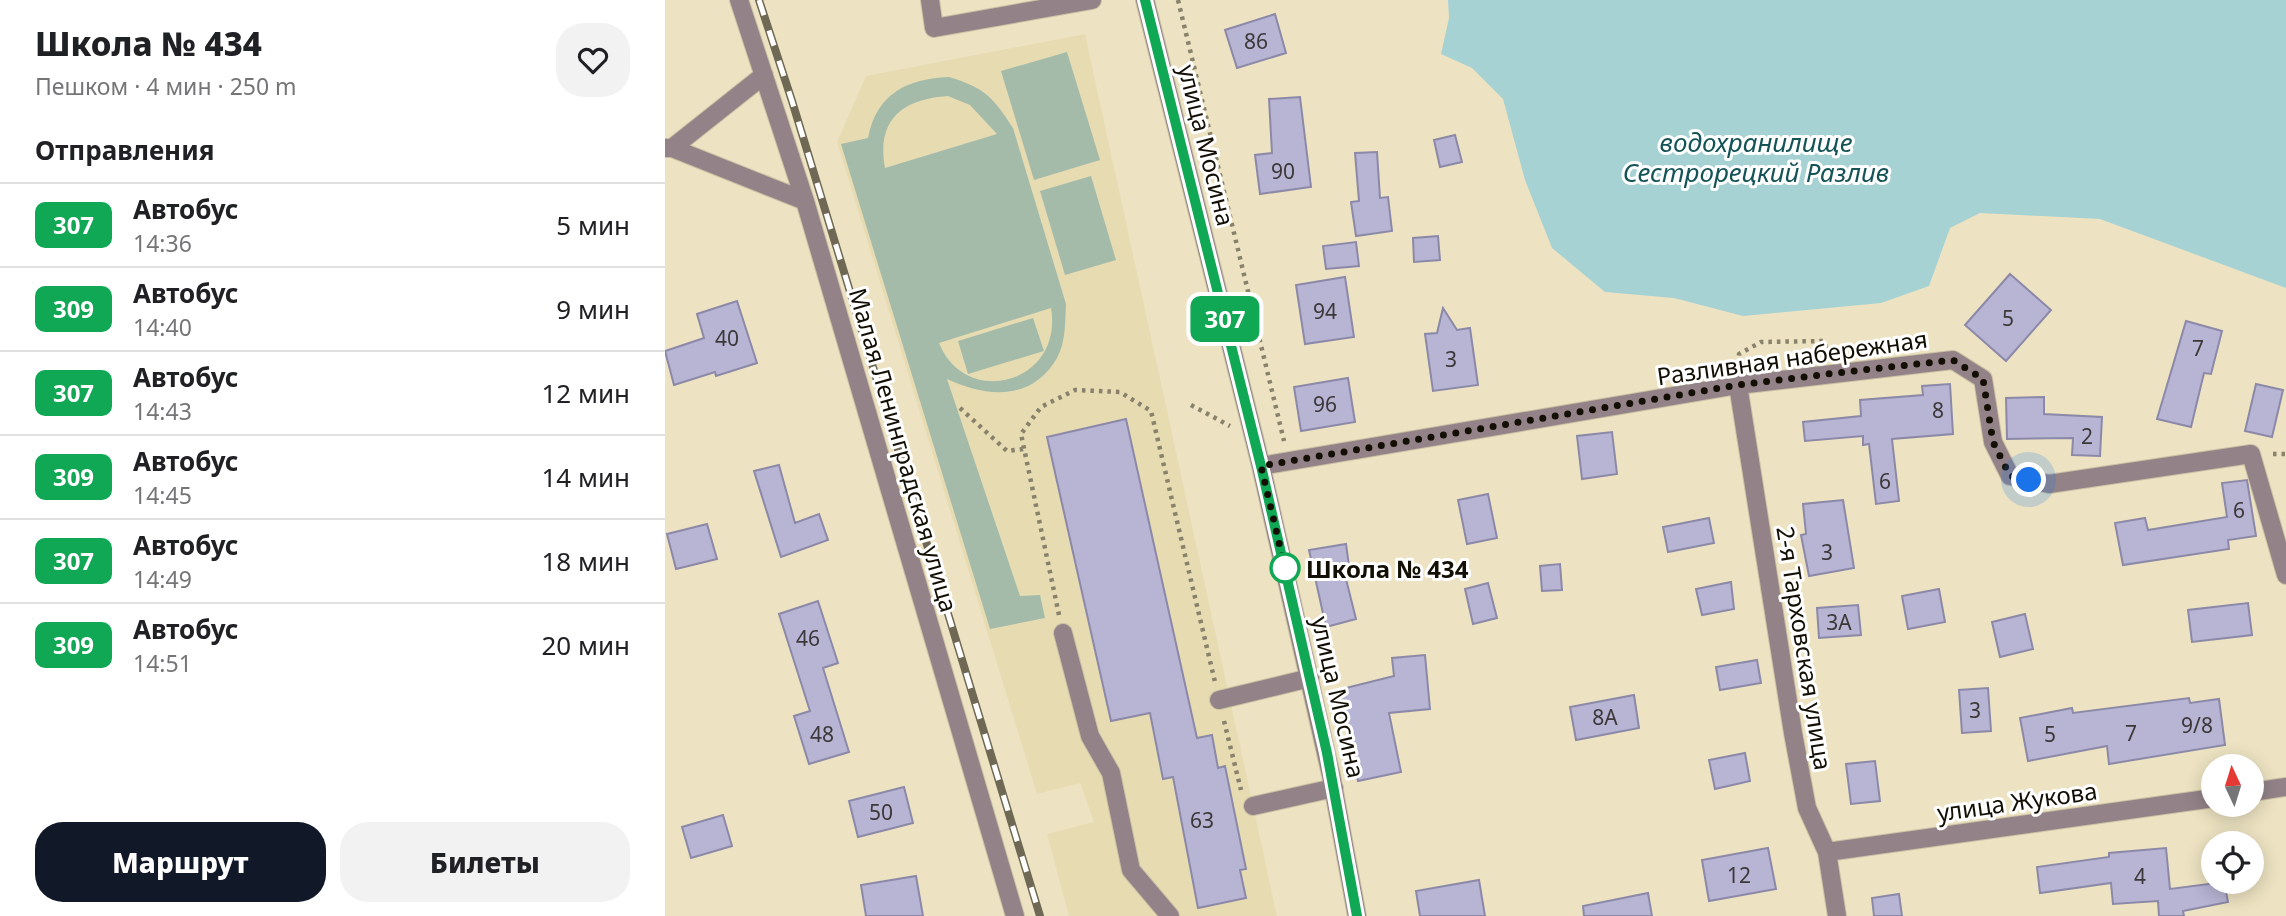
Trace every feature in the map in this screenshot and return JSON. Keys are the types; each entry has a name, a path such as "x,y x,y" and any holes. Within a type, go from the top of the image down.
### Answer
{"street":[{"name":"Малая Ленинградская улица","path":"739,0 805,201 1015,916"},
{"path":"930,0 935,28 1093,0"},
{"name":"улица Мосина","path":"1145,0 1256,444 1334,788 1357,916"},
{"path":"668,148 764,75"},
{"path":"668,148 805,201"},
{"name":"Разливная набережная","path":"1261,466 1738,385 1953,360 1983,379 1993,442 2010,476 2049,485 2251,454 2286,575"},
{"name":"2-я Тарховская улица","path":"1738,385 1793,733 1807,808 1827,852 1837,916"},
{"path":"1063,633 1090,736 1111,773 1131,870 1170,916"},
{"path":"1219,699 1310,678"},
{"path":"2265,790 2286,787"},
{"path":"1254,806 1334,788"},
{"name":"улица Жукова","path":"1827,852 2201,799"}],"path":[{"path":"1178,0 1289,461"},
{"path":"1738,385 1741,374 1737,363 1739,354 1761,342 1824,341 1836,373"},
{"path":"1063,633 1021,434 1041,407 1075,390 1121,392 1151,411 1241,792"},
{"path":"1191,405 1241,432 1256,444"},
{"path":"960,408 1007,451 1024,449"}],"shaded area":[{"path":"1085,34 1277,916 1069,916 1047,834 1094,822 1080,783 1037,794 837,142 866,76"}],"green space":[{"path":"1067,52 1100,160 1034,180 1001,71"},
{"path":"949,77 980,90 1000,108 1013,128 1066,304 1065,331 1060,352 1047,372 1035,382 1021,389 992,392 977,390 947,379 1020,596 1040,595 1045,618 990,629 841,144 868,138 879,110 896,91 907,85","holes":["948,96 970,105 997,134 885,168 885,136 896,115 918,102","1051,308 1051,334 1043,355 1028,370 1010,379 990,381 970,376 952,364 939,343"]},
{"path":"1091,176 1116,260 1065,275 1040,191"},
{"path":"1033,318 1044,351 968,374 958,341"}],"water":[{"name":"водохранилище Сестрорецкий Разлив","path":"1448,0 2286,0 2286,288 2100,219 1980,213 1950,228 1929,286 1881,303 1743,316 1674,298 1605,292 1552,248 1525,180 1503,99 1472,68 1441,54 1449,18"}],"building":[{"path":"1275,14 1286,53 1237,68 1225,30"},
{"path":"1300,97 1311,187 1260,194 1255,155 1272,153 1269,99"},
{"path":"1455,135 1462,162 1440,167 1434,140"},
{"path":"1377,152 1380,198 1388,197 1392,231 1356,236 1351,202 1359,201 1355,153"},
{"path":"1438,236 1440,260 1414,262 1413,238"},
{"path":"1356,242 1359,266 1326,269 1323,246"},
{"path":"2010,274 2051,310 2006,361 1965,325"},
{"path":"1345,277 1354,337 1305,344 1296,285"},
{"path":"737,301 757,363 674,385 665,351 704,338 697,314"},
{"path":"1443,308 1457,330 1470,328 1478,385 1433,391 1425,334 1437,333"},
{"path":"2186,321 2222,331 2211,374 2204,373 2191,427 2157,419"},
{"path":"1348,378 1355,422 1301,431 1294,387"},
{"path":"1950,384 1953,434 1892,439 1899,501 1876,504 1869,444 1863,445 1863,436 1805,441 1803,422 1861,416 1860,400 1923,395 1922,386"},
{"path":"2256,384 2283,390 2272,437 2245,431"},
{"path":"2044,397 2044,414 2102,417 2100,456 2072,455 2073,438 2007,439 2006,398"},
{"path":"1126,419 1197,738 1212,735 1218,768 1225,766 1246,869 1240,870 1246,898 1198,908 1173,777 1163,779 1150,713 1111,721 1047,437"},
{"path":"1612,432 1617,474 1582,479 1577,436"},
{"path":"779,465 795,523 819,514 828,540 781,557 754,471"},
{"path":"2247,480 2256,536 2228,540 2229,549 2123,565 2115,523 2145,518 2148,530 2227,517 2222,483"},
{"path":"1488,494 1497,538 1467,544 1458,500"},
{"path":"1843,500 1854,568 1809,576 1801,535 1806,534 1803,504"},
{"path":"1709,518 1714,543 1668,552 1663,527"},
{"path":"707,524 717,559 676,569 667,534"},
{"path":"1346,544 1349,566 1343,567 1356,619 1326,627 1309,550"},
{"path":"1560,564 1562,590 1542,591 1540,566"},
{"path":"1731,582 1734,609 1702,615 1696,589"},
{"path":"1488,583 1497,618 1473,624 1465,589"},
{"path":"1939,589 1945,622 1908,629 1902,596"},
{"path":"818,601 838,663 823,668 849,752 809,764 794,716 810,711 779,614"},
{"path":"2248,603 2252,635 2192,642 2188,610"},
{"path":"1858,605 1861,635 1819,638 1817,608"},
{"path":"2025,614 2033,649 2000,657 1992,622"},
{"path":"1425,655 1430,709 1389,713 1401,772 1358,781 1338,690 1394,676 1392,658"},
{"path":"1757,660 1761,683 1720,690 1716,667"},
{"path":"1988,688 1991,731 1962,733 1959,690"},
{"path":"1634,695 1639,728 1576,740 1570,707"},
{"path":"2189,698 2190,703 2219,699 2225,745 2109,764 2107,746 2028,761 2020,718 2072,708 2073,713"},
{"path":"1745,753 1750,781 1715,789 1709,760"},
{"path":"1875,761 1880,801 1851,804 1846,764"},
{"path":"904,787 913,823 858,837 849,801"},
{"path":"723,815 732,846 691,858 682,827"},
{"path":"1768,848 1776,889 1709,901 1702,860"},
{"path":"2166,848 2170,889 2201,885 2201,894 2226,894 2228,902 2183,911 2184,916 2159,916 2158,901 2113,904 2111,883 2040,893 2037,867 2109,857 2109,853"},
{"path":"916,876 923,916 866,916 861,885"},
{"path":"1479,880 1485,916 1420,916 1416,891"},
{"path":"1648,893 1652,916 1584,916 1583,906"},
{"path":"1899,894 1902,916 1874,916 1872,898"}],"railway":[{"path":"759,0 1040,916"}],"bus line":[{"name":"307","path":"1145,0 1261,466 1349,856 1357,916"}],"place":[{"name":"Школа № 434","path":"1285,568"}],"route":[{"path":"1285,568 1261,466 1738,385 1836,373 1953,360 1983,379 1993,442 2010,476 2029,480"}]}
